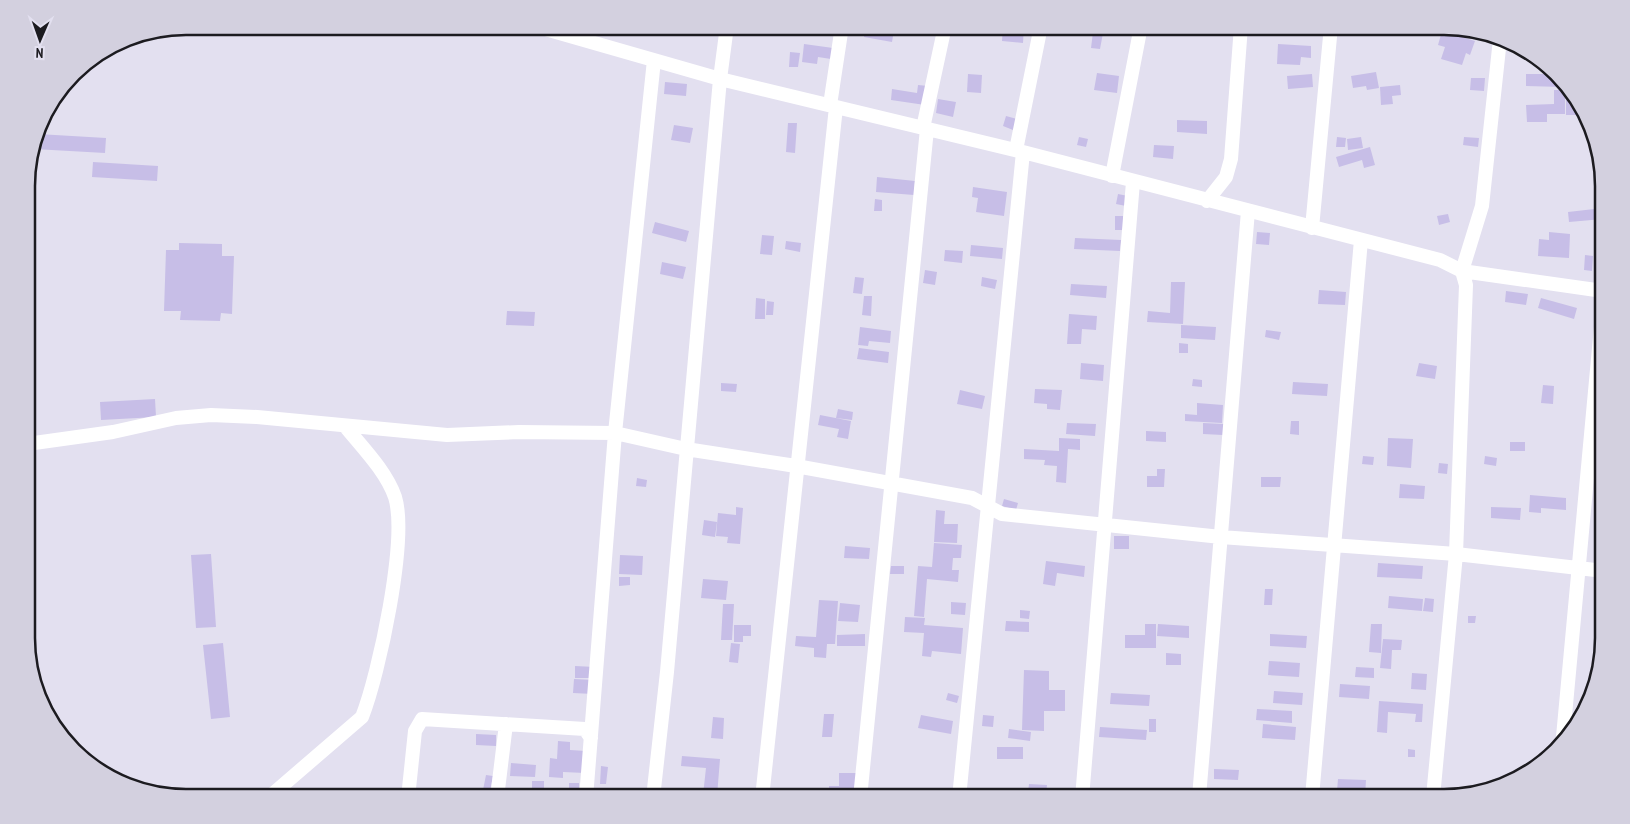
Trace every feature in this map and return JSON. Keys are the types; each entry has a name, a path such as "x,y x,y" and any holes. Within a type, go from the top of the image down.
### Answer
{"street":[{"path":"566,35 720,78 1019,151 1440,260 1462,271 1595,290"},
{"path":"654,789 668,672 686,450 720,78 726,35"},
{"path":"763,789 841,35"},
{"path":"861,789 925,128 943,35"},
{"path":"960,789 988,506 1019,151 1039,35"},
{"path":"1112,176 1139,35"},
{"path":"1207,201 1226,176 1231,159 1239,35"},
{"path":"1312,228 1330,35"},
{"path":"1435,789 1456,554 1466,285 1462,271 1482,206 1499,46"},
{"path":"587,789 615,433 654,60"},
{"path":"1083,789 1133,182"},
{"path":"1200,789 1248,211"},
{"path":"1313,789 1362,240"},
{"path":"1564,731 1595,392"},
{"path":"35,443 113,432 193,416 257,417 447,435 519,432 615,433 686,450 796,466 972,498 1002,514 1220,537 1456,554 1595,570"},
{"path":"279,789 362,717 368,701 388,617 400,522 395,497 388,482 345,426"},
{"path":"409,789 415,731 422,719 585,729 591,738"},
{"path":"498,789 506,724"}],"building":[{"path":"864,35 893,35 892,42 864,37"},
{"path":"1002,35 1023,35 1023,43 1002,41"},
{"path":"1093,35 1103,35 1100,49 1091,48"},
{"path":"1441,35 1456,35 1475,41 1470,55 1466,53 1462,65 1441,59 1445,47 1438,45"},
{"path":"804,44 833,48 831,59 818,57 817,64 802,62"},
{"path":"1278,44 1311,46 1311,58 1301,57 1300,65 1277,64"},
{"path":"790,52 800,53 798,67 789,67"},
{"path":"1376,72 1379,88 1367,90 1366,86 1353,88 1351,76"},
{"path":"1097,73 1119,76 1117,93 1094,90"},
{"path":"968,74 982,75 981,93 967,92"},
{"path":"1312,74 1313,87 1288,89 1287,76"},
{"path":"1526,74 1545,74 1558,87 1526,86"},
{"path":"1471,78 1485,78 1484,91 1470,90"},
{"path":"665,82 687,84 686,96 664,94"},
{"path":"918,85 928,86 925,105 891,100 892,89 917,93"},
{"path":"1400,85 1401,95 1392,96 1393,104 1381,105 1380,87"},
{"path":"1554,90 1561,90 1565,95 1565,114 1547,114 1547,122 1527,122 1526,105 1554,104"},
{"path":"1566,97 1578,115 1566,115"},
{"path":"938,99 956,102 953,117 936,113"},
{"path":"1006,116 1017,119 1013,130 1003,126"},
{"path":"1177,120 1207,121 1207,134 1177,132"},
{"path":"788,123 797,123 795,153 786,152"},
{"path":"674,125 693,128 690,143 671,140"},
{"path":"44,134 106,138 105,153 39,149"},
{"path":"1079,137 1088,139 1086,147 1077,145"},
{"path":"1337,137 1346,138 1345,147 1336,147"},
{"path":"1361,137 1363,148 1348,150 1347,139"},
{"path":"1464,137 1479,138 1478,147 1463,145"},
{"path":"1154,145 1174,146 1173,159 1153,157"},
{"path":"1370,147 1375,165 1364,168 1362,160 1339,167 1336,157"},
{"path":"93,162 158,166 157,181 92,177"},
{"path":"877,177 915,181 914,195 876,192"},
{"path":"973,187 1007,192 1004,216 976,212 978,198 972,197"},
{"path":"1118,194 1128,196 1126,206 1116,204"},
{"path":"875,199 882,200 882,211 874,211"},
{"path":"1595,209 1595,220 1569,222 1568,212"},
{"path":"1448,214 1450,222 1439,225 1437,216"},
{"path":"1115,216 1123,216 1123,230 1115,230"},
{"path":"655,222 689,231 686,242 652,233"},
{"path":"1257,232 1270,233 1269,245 1256,244"},
{"path":"1549,232 1570,234 1569,258 1538,256 1539,239 1549,240"},
{"path":"762,235 774,236 772,255 760,254"},
{"path":"1075,238 1121,240 1120,251 1074,249"},
{"path":"786,241 801,243 800,252 785,249"},
{"path":"179,243 222,244 222,256 234,256 232,314 221,313 220,321 180,320 181,311 164,311 166,250 179,250"},
{"path":"971,245 1003,248 1002,259 970,256"},
{"path":"945,250 963,251 962,263 944,261"},
{"path":"1585,255 1593,256 1592,271 1584,270"},
{"path":"662,262 686,267 683,279 660,274"},
{"path":"925,270 937,272 935,285 923,283"},
{"path":"855,277 864,278 862,294 853,293"},
{"path":"982,277 997,280 995,289 981,286"},
{"path":"1171,282 1185,282 1183,324 1147,322 1148,311 1170,313"},
{"path":"1071,284 1107,286 1106,298 1070,295"},
{"path":"1319,290 1346,292 1345,305 1318,304"},
{"path":"1506,291 1528,294 1526,305 1505,302"},
{"path":"864,296 872,296 871,316 862,315"},
{"path":"756,298 765,299 765,319 755,319"},
{"path":"1541,298 1577,308 1574,319 1538,308"},
{"path":"767,301 774,302 773,315 766,315"},
{"path":"507,311 535,312 534,326 506,325"},
{"path":"1069,314 1097,316 1096,330 1082,329 1081,344 1067,344"},
{"path":"1181,325 1216,327 1215,340 1181,338"},
{"path":"860,327 891,331 890,343 869,341 868,346 858,345"},
{"path":"1266,330 1281,332 1279,340 1265,337"},
{"path":"1179,343 1188,344 1188,353 1179,353"},
{"path":"859,348 889,352 888,363 857,359"},
{"path":"1081,363 1104,365 1103,381 1080,379"},
{"path":"1419,363 1437,366 1435,379 1416,376"},
{"path":"1193,379 1202,380 1202,387 1192,386"},
{"path":"1293,382 1328,384 1327,396 1292,394"},
{"path":"721,383 737,384 736,392 721,391"},
{"path":"1543,385 1554,386 1553,404 1541,403"},
{"path":"1035,389 1062,390 1060,410 1047,409 1047,404 1034,403"},
{"path":"960,390 985,396 982,409 957,404"},
{"path":"155,399 156,417 101,420 100,402"},
{"path":"1197,403 1223,405 1222,423 1185,421 1185,414 1197,415"},
{"path":"838,409 853,412 852,420 836,418"},
{"path":"820,415 851,421 848,439 837,437 839,429 818,425"},
{"path":"1291,421 1299,421 1299,435 1290,434"},
{"path":"1067,423 1096,424 1095,436 1066,434"},
{"path":"1203,423 1224,424 1223,435 1203,434"},
{"path":"1146,431 1166,432 1166,442 1146,441"},
{"path":"1059,438 1080,439 1080,450 1068,449 1066,483 1056,482 1057,466 1044,465 1045,460 1024,459 1024,449 1059,451"},
{"path":"1388,438 1413,439 1411,468 1387,466"},
{"path":"1510,442 1525,442 1525,451 1510,451"},
{"path":"1363,456 1374,457 1373,465 1362,464"},
{"path":"1485,456 1497,458 1496,466 1484,464"},
{"path":"1439,463 1448,464 1447,474 1438,473"},
{"path":"1157,469 1165,469 1164,487 1147,487 1147,476 1157,476"},
{"path":"1261,477 1281,477 1280,487 1261,487"},
{"path":"637,478 647,480 646,487 636,486"},
{"path":"1400,484 1425,486 1424,499 1399,498"},
{"path":"1530,495 1566,498 1566,510 1541,508 1541,513 1529,512"},
{"path":"1004,499 1018,503 1016,510 1002,506"},
{"path":"736,507 743,508 740,544 727,543 728,537 716,536 718,513 736,515"},
{"path":"1491,507 1521,508 1520,520 1491,518"},
{"path":"936,510 945,511 944,524 958,524 957,543 934,542"},
{"path":"704,520 717,522 715,537 702,535"},
{"path":"1114,536 1129,536 1129,549 1114,549"},
{"path":"934,543 962,545 961,558 953,558 952,570 959,570 958,582 927,579 924,617 914,616 918,566 932,567"},
{"path":"845,546 870,548 869,559 844,558"},
{"path":"211,554 216,627 196,628 191,555"},
{"path":"620,555 643,556 642,575 619,574"},
{"path":"1046,561 1085,566 1084,577 1057,573 1055,586 1043,584"},
{"path":"1378,563 1423,566 1422,579 1377,577"},
{"path":"891,566 904,566 904,574 890,574"},
{"path":"619,577 630,577 630,585 619,586"},
{"path":"703,579 728,581 726,600 701,598"},
{"path":"1265,589 1273,589 1272,605 1264,605"},
{"path":"1389,596 1423,599 1422,611 1388,608"},
{"path":"1425,598 1434,599 1433,612 1423,611"},
{"path":"819,600 838,601 835,644 827,644 826,658 814,657 814,648 795,646 796,636 816,637"},
{"path":"951,602 966,603 965,615 951,614"},
{"path":"840,603 860,605 858,622 838,621"},
{"path":"723,604 734,604 732,640 721,640"},
{"path":"1020,610 1030,611 1029,619 1020,618"},
{"path":"1468,616 1476,616 1475,623 1468,623"},
{"path":"905,617 925,618 924,625 963,628 961,654 932,651 931,657 922,656 924,633 904,632"},
{"path":"1006,621 1029,622 1029,632 1005,631"},
{"path":"1145,624 1156,624 1156,648 1125,648 1125,635 1145,635"},
{"path":"1158,624 1189,626 1189,638 1157,636"},
{"path":"1371,624 1382,624 1381,653 1369,652"},
{"path":"734,625 751,625 751,636 743,636 743,642 734,642"},
{"path":"865,634 865,646 837,646 837,635"},
{"path":"1270,634 1307,636 1306,648 1270,646"},
{"path":"1383,639 1402,640 1401,650 1392,650 1391,669 1380,668"},
{"path":"223,643 230,717 211,719 203,645"},
{"path":"731,643 740,644 738,663 729,662"},
{"path":"1166,653 1181,654 1181,665 1166,665"},
{"path":"1269,661 1300,663 1299,677 1268,675"},
{"path":"575,666 595,667 595,678 575,678"},
{"path":"1356,667 1374,668 1374,678 1355,677"},
{"path":"1024,670 1049,671 1049,690 1065,690 1065,711 1044,711 1044,731 1022,730"},
{"path":"1412,673 1427,674 1426,690 1411,689"},
{"path":"574,679 594,680 593,694 573,693"},
{"path":"1340,684 1370,686 1369,699 1339,697"},
{"path":"1274,691 1303,693 1302,705 1273,703"},
{"path":"948,693 959,696 957,703 946,700"},
{"path":"1111,693 1150,695 1149,706 1110,704"},
{"path":"1379,701 1423,704 1422,722 1415,722 1416,714 1388,712 1387,733 1377,732"},
{"path":"1257,709 1292,711 1292,723 1256,720"},
{"path":"824,714 834,714 832,737 822,737"},
{"path":"921,715 953,721 951,734 918,728"},
{"path":"983,715 994,716 993,727 982,726"},
{"path":"713,717 724,718 723,739 711,738"},
{"path":"1149,719 1156,719 1156,732 1149,732"},
{"path":"1263,724 1296,727 1295,740 1262,738"},
{"path":"1100,727 1147,730 1146,740 1099,737"},
{"path":"1009,729 1031,732 1030,741 1008,738"},
{"path":"476,734 496,735 496,746 476,745"},
{"path":"558,741 570,742 570,750 586,751 585,773 563,772 563,778 549,777 550,758 557,759"},
{"path":"997,747 1023,747 1023,759 997,759"},
{"path":"1408,749 1415,750 1415,757 1408,757"},
{"path":"682,756 720,759 718,789 704,789 706,768 681,766"},
{"path":"511,763 536,765 535,777 510,776"},
{"path":"601,766 608,767 606,784 600,784"},
{"path":"1214,769 1239,770 1238,780 1214,779"},
{"path":"839,773 856,773 856,789 829,789 829,786 839,786"},
{"path":"486,775 493,776 490,789 483,789"},
{"path":"1338,779 1366,780 1365,789 1337,789"},
{"path":"532,781 544,781 544,789 532,789"},
{"path":"569,783 579,783 579,789 569,789"},
{"path":"1029,784 1047,785 1047,789 1028,789"}]}
